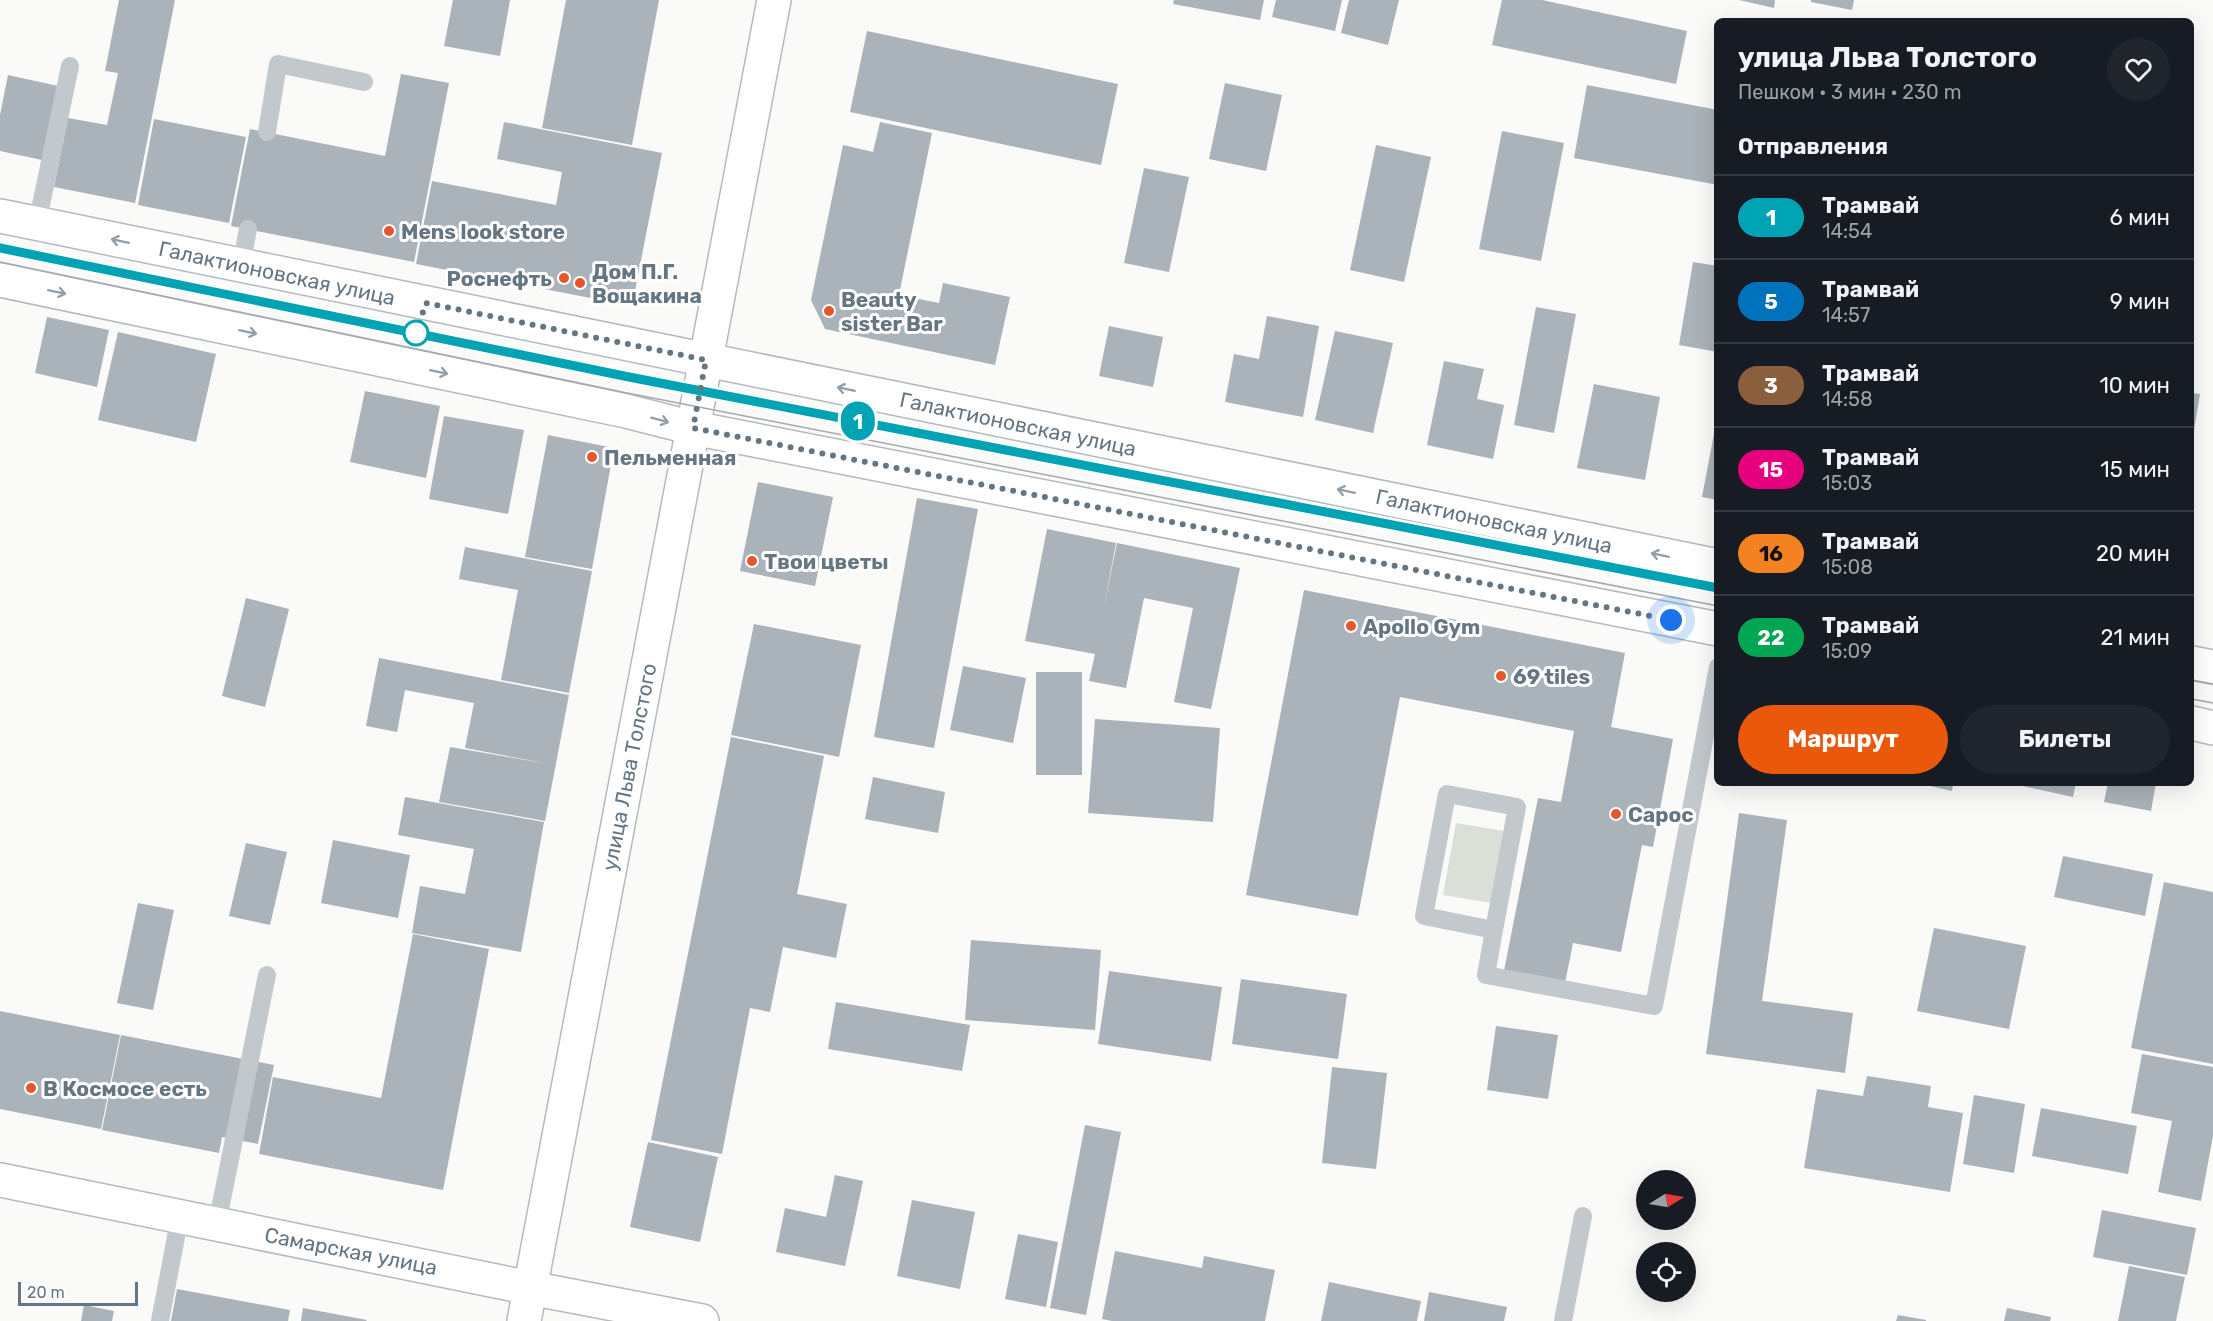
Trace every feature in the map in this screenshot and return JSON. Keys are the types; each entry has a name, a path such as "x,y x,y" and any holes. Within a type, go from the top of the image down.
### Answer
{"main road":[{"name":"улица Льва Толстого","path":"524,1321 774,0"},
{"name":"Галактионовская улица","path":"0,216 1714,565"},
{"path":"0,280 626,411 693,428 1714,628"},
{"path":"2194,663 2213,667"},
{"path":"2194,723 2213,728"},
{"name":"Самарская улица","path":"0,1180 702,1321"}],"lane":[{"path":"267,132 278,64 364,82"},
{"path":"37,224 70,66"},
{"path":"241,266 248,229"},
{"path":"1494,930 1424,916 1447,794 1517,807 1486,975 1654,1006 1714,688"},
{"path":"217,1224 267,975"},
{"path":"160,1321 180,1216"},
{"path":"1563,1321 1583,1216"}],"shaded area":[{"path":"1456,823 1504,831 1491,903 1443,895"}],"building":[{"path":"119,0 175,0 135,203 54,187 68,118 107,125 118,73 105,71"},
{"path":"453,0 510,0 500,56 444,46"},
{"path":"566,0 659,0 632,145 542,128"},
{"path":"1174,0 1264,0 1260,20 1173,4"},
{"path":"1276,0 1342,0 1335,31 1272,17"},
{"path":"1349,0 1399,0 1388,45 1341,33"},
{"path":"1502,0 1542,0 1687,31 1676,84 1492,45"},
{"path":"1739,0 1775,0 1774,8"},
{"path":"1811,0 1854,0 1852,10 1811,2"},
{"path":"867,31 1118,84 1101,165 850,112"},
{"path":"401,74 449,83 414,262 231,226 250,129 385,156"},
{"path":"8,75 58,86 42,160 0,151 0,115"},
{"path":"1225,83 1282,95 1266,171 1209,159"},
{"path":"1587,85 1714,109 1714,184 1574,158"},
{"path":"154,119 246,137 229,223 138,205"},
{"path":"504,122 662,153 632,306 416,264 432,181 556,205 562,172 497,159"},
{"path":"880,122 932,133 899,295 939,303 943,283 1010,297 995,365 825,329 811,300 843,145 873,152"},
{"path":"1502,131 1564,143 1541,261 1479,249"},
{"path":"1376,145 1431,157 1404,282 1350,270"},
{"path":"1144,168 1189,177 1169,272 1124,263"},
{"path":"1693,262 1714,265 1714,351 1679,345"},
{"path":"1536,307 1576,314 1554,433 1514,425"},
{"path":"1267,316 1319,326 1303,417 1225,402 1234,354 1259,359"},
{"path":"47,317 109,330 97,387 35,373"},
{"path":"1109,326 1163,337 1153,387 1099,376"},
{"path":"1335,331 1393,343 1373,433 1315,420"},
{"path":"118,332 216,354 196,442 98,420"},
{"path":"1444,361 1484,369 1477,399 1504,405 1493,459 1427,445"},
{"path":"1594,384 1660,397 1645,480 1577,468"},
{"path":"365,391 440,406 426,478 350,462"},
{"path":"2194,393 2200,394 2194,430"},
{"path":"444,416 524,430 508,514 429,499"},
{"path":"1714,434 1714,499 1702,497"},
{"path":"548,435 614,448 592,569 525,557"},
{"path":"758,482 833,497 815,586 740,571"},
{"path":"917,498 978,509 934,748 874,737"},
{"path":"1047,529 1116,543 1104,606 1117,543 1240,568 1211,709 1174,702 1193,608 1144,598 1126,688 1089,681 1095,654 1025,641"},
{"path":"465,547 592,571 569,693 501,680 518,590 459,579"},
{"path":"1304,590 1625,653 1611,727 1673,739 1653,847 1642,845 1621,952 1573,943 1564,988 1503,976 1538,798 1561,802 1574,731 1400,697 1358,916 1246,895"},
{"path":"246,598 289,609 265,707 222,696"},
{"path":"754,624 861,645 839,757 731,735"},
{"path":"379,658 569,695 545,821 439,802 450,747 549,764 465,748 474,703 405,690 397,732 366,726"},
{"path":"963,666 1026,678 1013,743 950,730"},
{"path":"1036,672 1082,672 1082,775 1036,775"},
{"path":"1095,719 1220,728 1213,822 1088,813"},
{"path":"731,737 824,756 797,894 847,904 836,958 783,947 770,1012 750,1008 722,1154 651,1140"},
{"path":"873,777 945,792 938,833 865,819"},
{"path":"1930,786 1953,786 1952,791"},
{"path":"2023,786 2075,786 2073,797"},
{"path":"2107,786 2155,786 2151,811 2104,802"},
{"path":"405,797 544,822 521,952 412,933 420,886 465,894 474,849 398,835"},
{"path":"1739,813 1787,820 1762,1001 1853,1013 1845,1073 1706,1054"},
{"path":"333,840 410,855 398,918 321,903"},
{"path":"246,843 287,852 270,925 229,916"},
{"path":"2063,856 2153,874 2145,916 2054,897"},
{"path":"2164,882 2213,892 2213,1064 2131,1048"},
{"path":"138,903 174,910 153,1010 117,1003"},
{"path":"1934,928 2026,946 2009,1029 1917,1011"},
{"path":"413,934 489,949 443,1190 259,1154 273,1077 381,1098"},
{"path":"971,940 1101,950 1095,1030 965,1020"},
{"path":"1109,971 1222,987 1211,1061 1098,1044"},
{"path":"1241,979 1347,994 1338,1059 1232,1044"},
{"path":"836,1002 970,1025 962,1071 828,1049"},
{"path":"0,1011 120,1035 101,1129 0,1109"},
{"path":"1496,1026 1558,1035 1548,1099 1487,1090"},
{"path":"121,1035 274,1065 258,1144 222,1137 219,1153 102,1130"},
{"path":"2142,1054 2213,1067 2213,1136 2201,1201 2158,1192 2172,1121 2131,1113"},
{"path":"1332,1067 1387,1073 1376,1169 1322,1163"},
{"path":"1867,1076 1931,1086 1928,1107 1963,1113 1950,1192 1804,1168 1817,1089 1863,1096"},
{"path":"1974,1095 2025,1104 2014,1173 1963,1164"},
{"path":"2041,1108 2137,1126 2128,1174 2032,1156"},
{"path":"1085,1125 1121,1132 1086,1315 1050,1308"},
{"path":"648,1142 718,1157 700,1242 630,1227"},
{"path":"835,1175 863,1181 845,1266 776,1252 785,1208 826,1217"},
{"path":"912,1200 975,1212 960,1289 897,1276"},
{"path":"2102,1210 2196,1228 2187,1275 2093,1257"},
{"path":"1018,1234 1058,1242 1046,1307 1005,1299"},
{"path":"1115,1251 1202,1268 1204,1256 1275,1270 1265,1321 1112,1321 1102,1319"},
{"path":"2129,1266 2185,1277 2176,1321 2118,1321"},
{"path":"1329,1282 1421,1301 1417,1321 1321,1321"},
{"path":"177,1289 290,1310 288,1321 171,1321"},
{"path":"1429,1292 1507,1307 1504,1321 1424,1321"},
{"path":"84,1305 114,1311 112,1321 81,1321"},
{"path":"303,1308 367,1320 301,1321"},
{"path":"2007,1308 2051,1317 2050,1321 2004,1321"},
{"path":"1898,1315 1926,1320 1926,1321 1896,1321"}],"tram line":[{"path":"0,248 629,377 1714,587"},
{"name":"1","path":"0,248 629,377 1714,587"},
{"path":"0,262 627,393 1714,605"},
{"path":"2194,680 2213,684"},
{"path":"2194,699 2213,703"}],"place":[{"name":"Mens look store","path":"389,231"},
{"name":"Роснефть","path":"564,278"},
{"name":"Дом П.Г. Вощакина","path":"580,283"},
{"name":"Beauty sister Bar","path":"829,311"},
{"name":"Пельменная","path":"592,457"},
{"name":"Твои цветы","path":"752,561"},
{"name":"Apollo Gym","path":"1351,626"},
{"name":"69 tiles","path":"1501,676"},
{"name":"Сарос","path":"1616,814"},
{"name":"В Космосе есть","path":"31,1088"}],"route":[{"path":"416,333 426,303 706,360 693,428 1671,620"}]}
